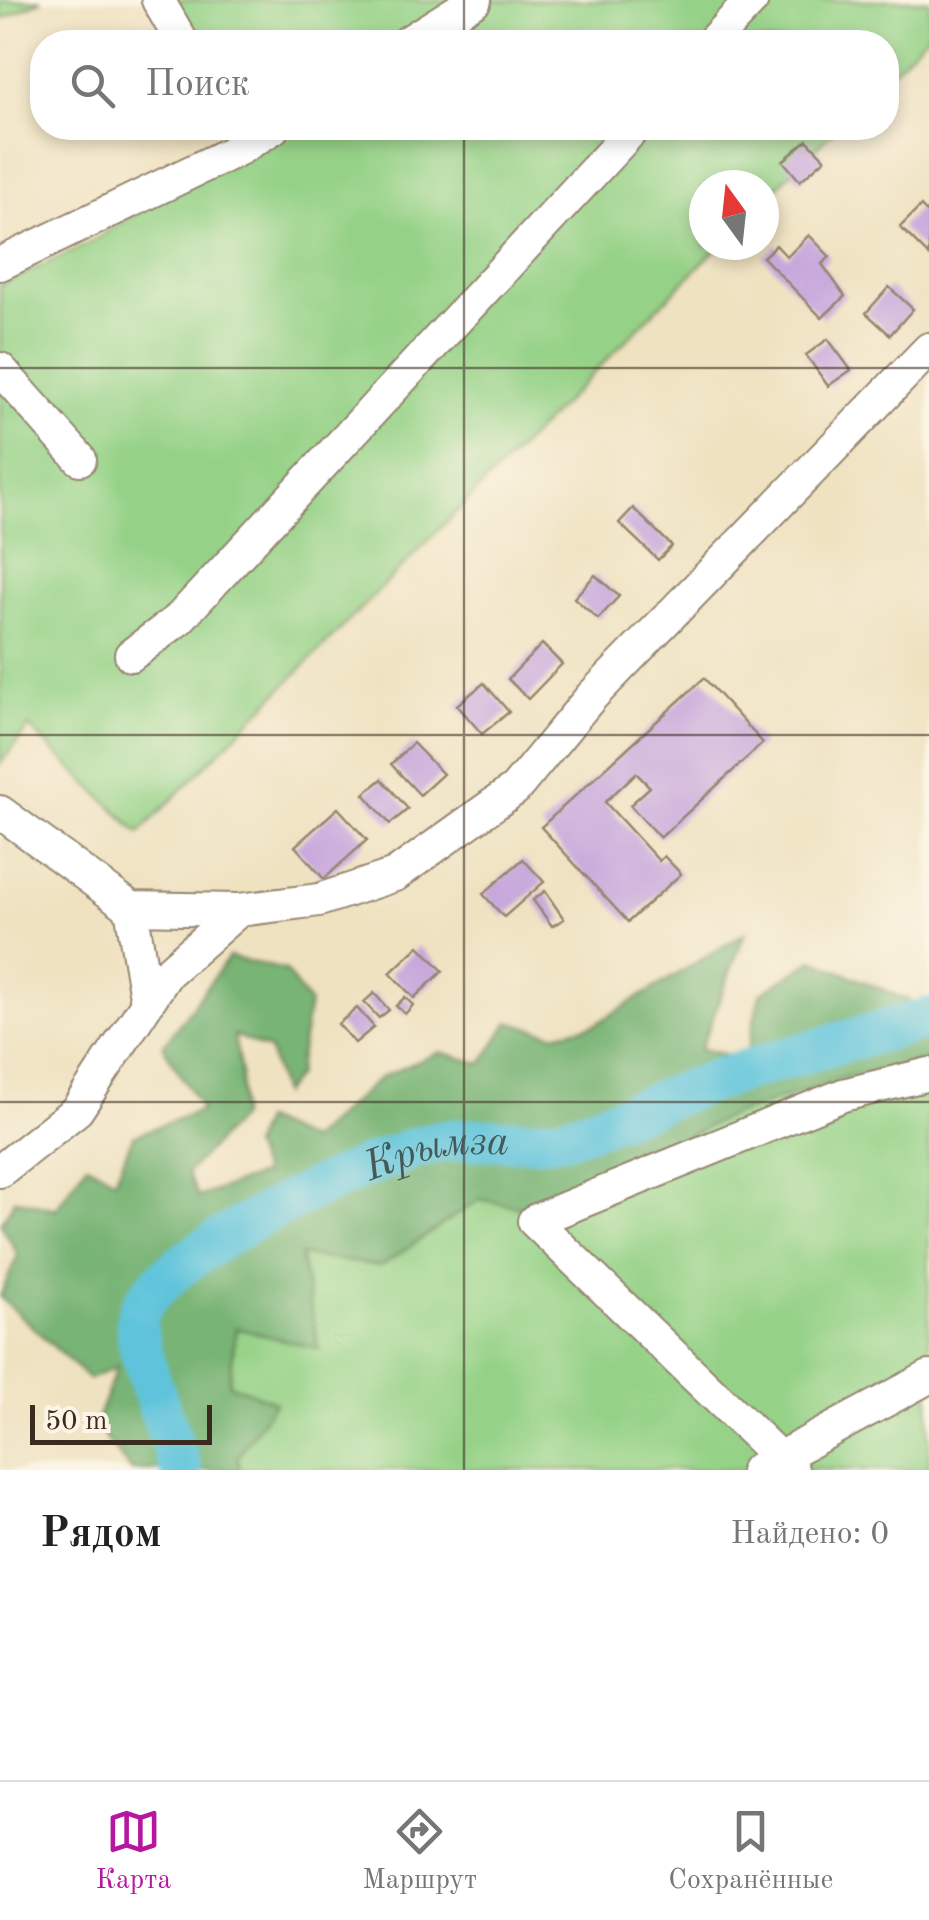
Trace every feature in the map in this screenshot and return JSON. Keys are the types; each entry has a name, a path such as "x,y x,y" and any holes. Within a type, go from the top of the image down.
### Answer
{"street":[{"path":"158,0 175,30"},
{"path":"427,30 475,0"},
{"path":"723,30 752,0"},
{"path":"0,264 231,140"},
{"path":"131,656 179,619 623,140"},
{"path":"0,812 131,908 239,910 319,900 395,875 515,789 591,696 929,350"},
{"path":"0,369 80,460"},
{"path":"131,908 147,1003"},
{"path":"0,1172 77,1110 166,973 239,910"},
{"path":"929,1074 843,1094 534,1222 776,1465 929,1377"}],"green space":[{"path":"0,0 42,0 0,20"},
{"path":"163,0 929,0 929,33 899,64 899,30 180,30"},
{"path":"240,140 824,140 779,185 779,170 689,170 689,260 705,260 139,833 29,727 0,764 0,285 86,245 244,147"},
{"path":"745,933 700,1050 746,1058 760,994 813,960 929,1009 929,1060 838,1079 722,1119 540,1211 480,1199 381,1266 300,1255 319,1349 236,1328 229,1384 275,1402 238,1456 239,1470 131,1470 95,1425 117,1367 89,1379 0,1297 18,1255 1,1224 15,1199 56,1209 87,1164 115,1180 133,1136 202,1110 163,1046 229,957 285,970 309,1003 297,1075 282,1094 269,1050 234,1035 241,1074 240,1117 187,1173 198,1197 263,1174 252,1147 263,1120 309,1141 381,1077 440,1052 482,1064 509,1022 554,1034 594,1025"},
{"path":"929,1060 929,1470 239,1470 238,1456 274,1402 229,1384 236,1328 318,1348 300,1255 381,1266 480,1199 540,1211 722,1119 838,1079"}],"building":[{"path":"807,140 825,159 800,181 783,161"},
{"path":"921,206 929,215 929,256 900,227"},
{"path":"809,235 830,257 822,264 845,296 822,318 766,260 779,260 779,248 787,257"},
{"path":"889,287 913,309 890,335 866,313"},
{"path":"828,339 851,370 828,386 806,355"},
{"path":"633,508 672,546 658,560 619,523"},
{"path":"595,575 619,596 598,619 574,598"},
{"path":"542,644 562,664 528,699 508,679"},
{"path":"704,678 763,743 660,838 630,805 650,787 636,773 605,802 659,861 664,856 681,874 628,922 541,827"},
{"path":"484,683 509,712 482,734 457,705"},
{"path":"413,743 443,774 420,795 391,764"},
{"path":"382,779 408,809 390,824 364,794"},
{"path":"338,808 367,840 324,879 295,846"},
{"path":"523,859 544,882 504,917 483,894"},
{"path":"545,891 564,919 552,926 533,900"},
{"path":"419,946 443,971 414,998 390,973"},
{"path":"374,993 389,1010 379,1018 364,1002"},
{"path":"405,997 413,1005 405,1014 396,1006"},
{"path":"357,1008 374,1027 355,1043 338,1024"}],"waterway":[{"name":"Крымза","path":"181,1470 146,1369 137,1318 151,1293 180,1266 222,1238 320,1186 409,1150 456,1140 542,1139 575,1133 725,1077 929,1018"}]}
